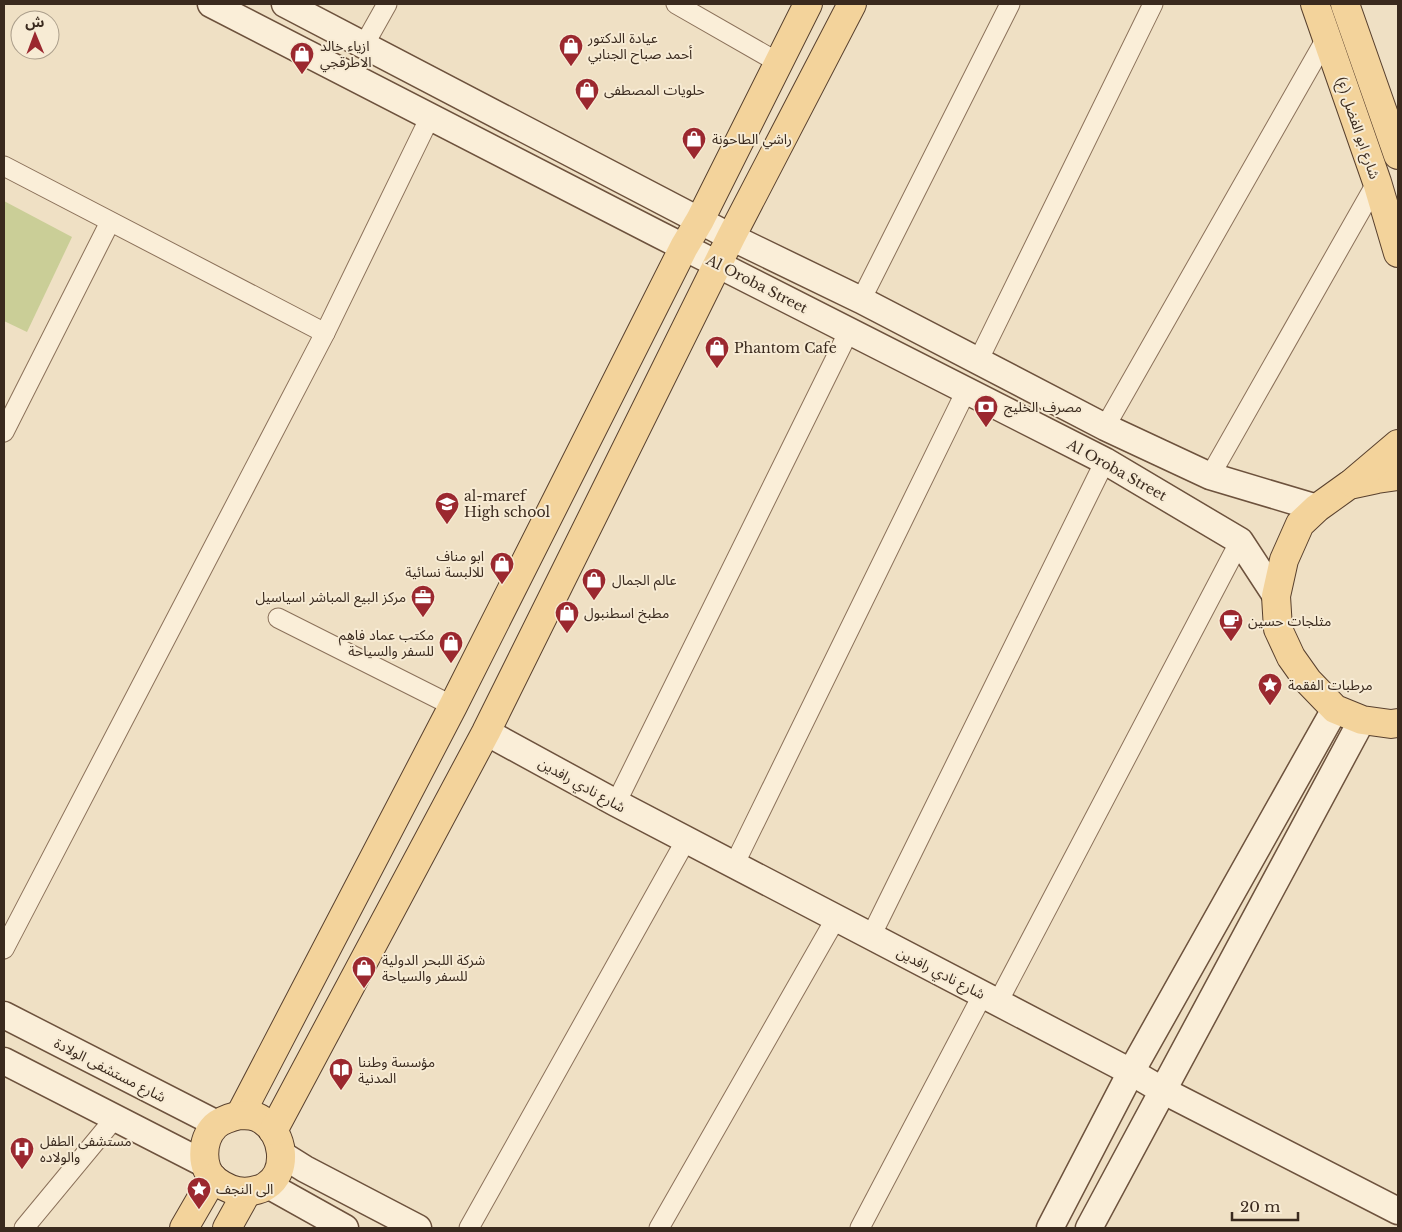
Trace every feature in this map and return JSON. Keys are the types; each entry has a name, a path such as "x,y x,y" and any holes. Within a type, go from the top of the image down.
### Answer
{"main road":[{"name":"Al Oroba Street","path":"211,4 718,265 1105,461 1240,541 1276,596"},
{"path":"285,4 732,237 861,300 1105,426 1210,476 1317,508"},
{"path":"228,1120 453,706 808,4"},
{"path":"227,1228 257,1189 275,1177 278,1169 277,1142 486,732 732,237 852,4"},
{"name":"شارع ابو الفضل (ع)","path":"1315,4 1377,182 1398,253"},
{"name":"شارع ابو الفضل (ع)","path":"1346,4 1398,155"},
{"path":"1398,444 1349,485 1317,508 1300,524 1284,560 1276,596 1278,629 1290,657 1335,709 1362,720 1391,724 1398,723"},
{"path":"1349,485 1398,476"},
{"path":"1050,1228 1132,1072 1335,709"},
{"path":"1089,1228 1362,720"},
{"name":"شارع نادي رافدين","path":"486,732 686,840 1132,1072 1162,1090 1398,1211"},
{"name":"شارع مستشفى الولادة","path":"4,1015 228,1120"},
{"path":"4,1061 115,1118 209,1171 221,1185 238,1192 257,1189 345,1228"},
{"path":"184,1228 209,1171 204,1151 212,1130 228,1120 251,1115 261,1119 277,1142 305,1169 418,1228"}],"street":[{"path":"364,45 387,4"},
{"path":"676,4 779,63"},
{"path":"861,300 1010,4"},
{"path":"978,360 1153,4"},
{"path":"1105,426 1327,37"},
{"path":"4,949 325,333 430,117"},
{"path":"4,166 325,333"},
{"path":"1210,476 1377,182"},
{"path":"4,432 110,222"},
{"path":"616,803 849,330"},
{"path":"734,865 966,391"},
{"path":"871,936 1105,461"},
{"path":"860,1228 991,998 1240,541"},
{"path":"278,618 453,706"},
{"path":"469,1228 686,840"},
{"path":"659,1228 836,918"},
{"path":"24,1228 115,1118"}],"green space":[{"path":"4,201 72,237 27,332 4,321"}],"place":[{"name":"عيادة الدكتور أحمد صباح الجنابي","path":"571,67"},
{"name":"ازياء خالد الاطرقجي","path":"302,75"},
{"name":"حلويات المصطفى","path":"587,111"},
{"name":"راشي الطاحونة","path":"694,160"},
{"name":"Phantom Cafe","path":"717,369"},
{"name":"مصرف الخليج","path":"986,428"},
{"name":"al-maref High school","path":"447,525"},
{"name":"ابو مناف للالبسة نسائية","path":"502,585"},
{"name":"عالم الجمال","path":"594,601"},
{"name":"مركز البيع المباشر اسياسيل","path":"423,618"},
{"name":"مطبخ اسطنبول","path":"567,634"},
{"name":"مثلجات حسين","path":"1231,642"},
{"name":"مكتب عماد فاهم للسفر والسياحة","path":"451,664"},
{"name":"مرطبات الفقمة","path":"1270,706"},
{"name":"شركة اللبحر الدولية للسفر والسياحة","path":"364,989"},
{"name":"مؤسسة وطننا المدنية","path":"341,1091"},
{"name":"مستشفى الطفل والولاده","path":"22,1170"},
{"name":"الى النجف","path":"199,1210"}]}
